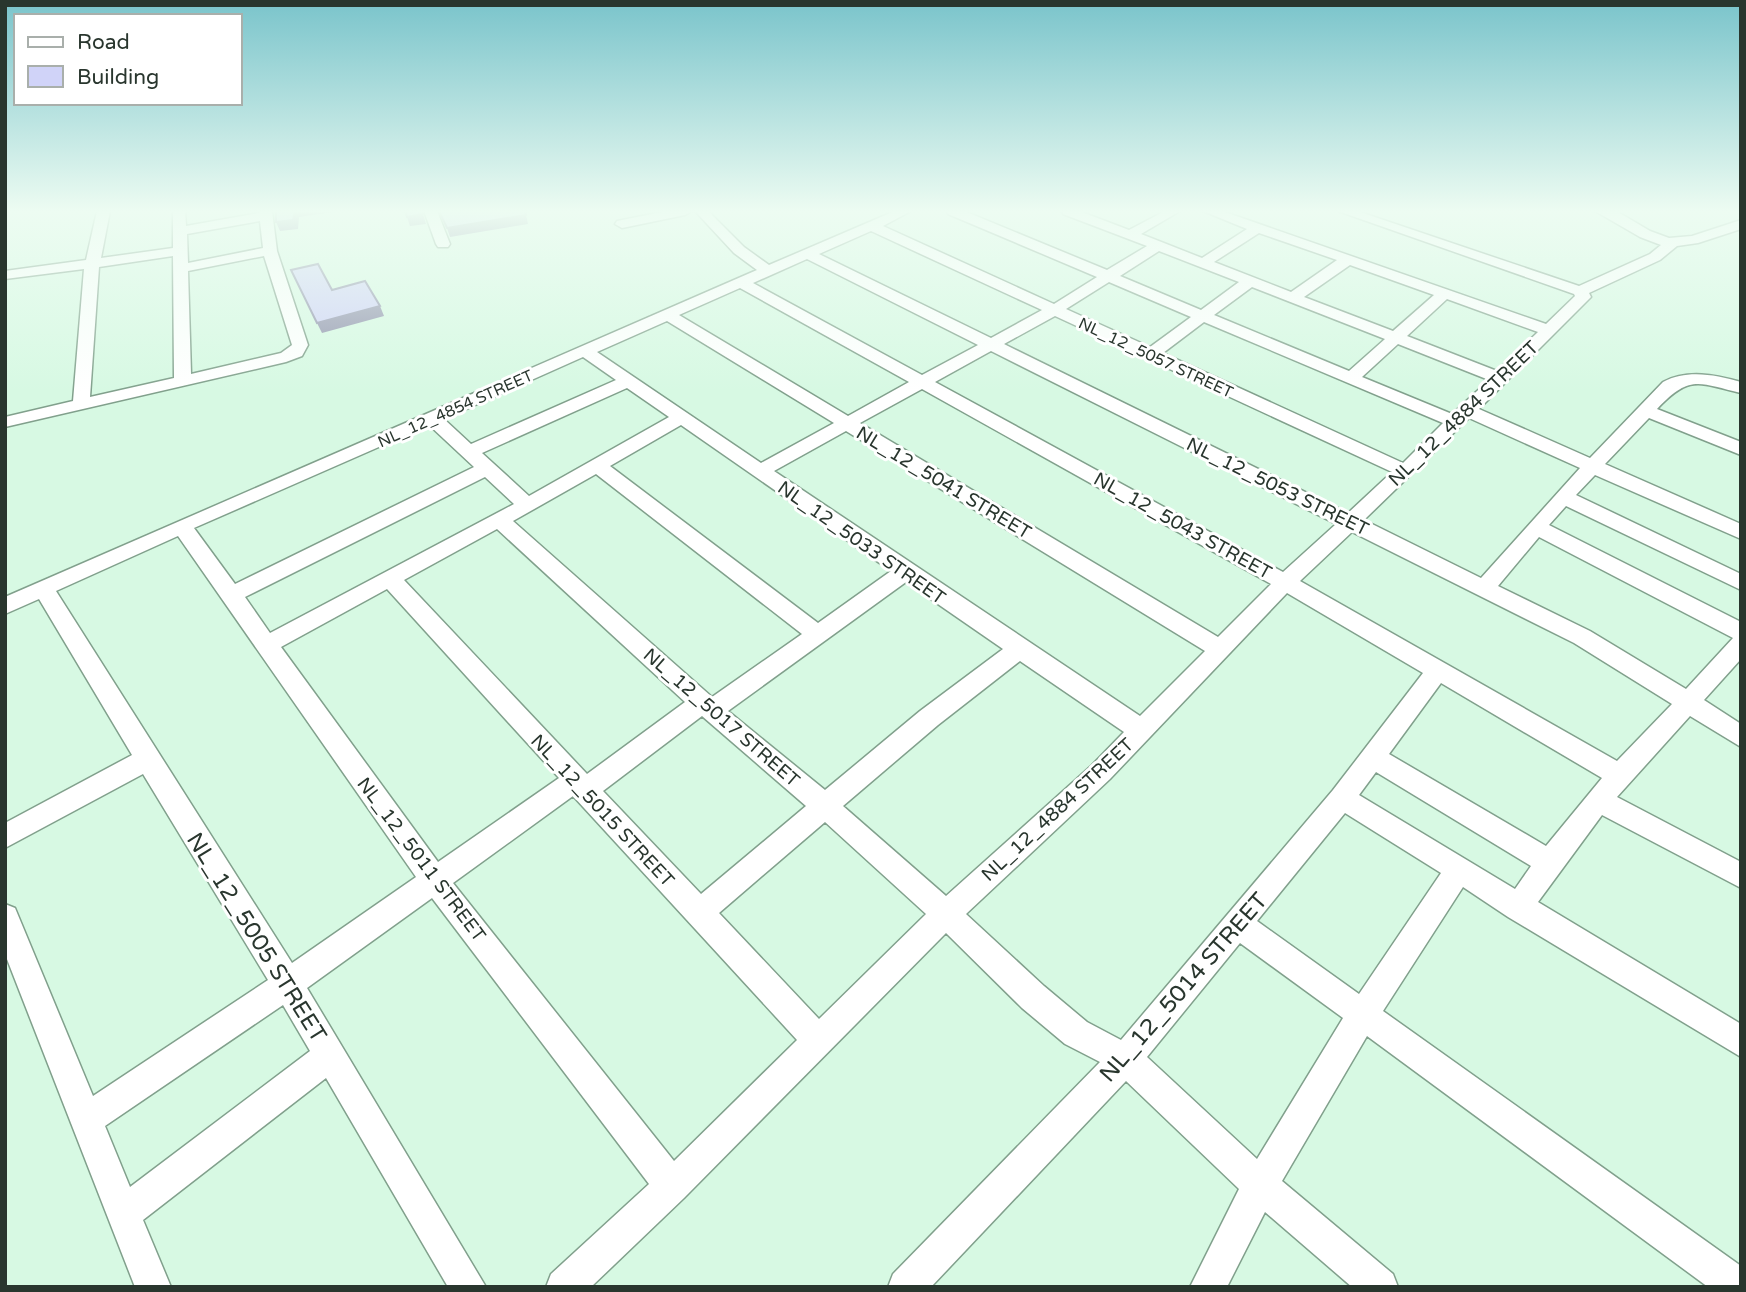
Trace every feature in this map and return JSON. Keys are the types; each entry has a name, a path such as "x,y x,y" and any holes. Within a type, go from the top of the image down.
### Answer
{"street":[{"path":"5,275 37,271"},
{"path":"81,406 92,271"},
{"path":"182,271 183,381"},
{"path":"5,422 286,357 296,352 300,345 277,271"},
{"name":"NL_12_4854 STREET","path":"5,606 763,271"},
{"name":"NL_12_5053 STREET","path":"843,271 1582,637 1645,674 1741,737"},
{"name":"NL_12_5057 STREET","path":"970,271 1405,471"},
{"path":"1096,271 1351,378 1460,416 1591,467 1741,532"},
{"path":"761,471 1054,310 1115,271"},
{"path":"1223,271 1500,378"},
{"path":"1293,298 1331,271"},
{"path":"1378,271 1549,330"},
{"path":"1522,271 1580,291 1623,271"},
{"name":"NL_12_5043 STREET","path":"740,282 1285,582 1621,776"},
{"path":"1151,354 1249,282"},
{"name":"NL_12_4884 STREET","path":"564,1287 672,1186 946,914 1101,772 1285,582 1405,471 1583,297 1580,291"},
{"path":"1351,378 1443,295"},
{"name":"NL_12_5041 STREET","path":"668,315 1220,649"},
{"name":"NL_12_5033 STREET","path":"585,351 905,572 1141,730"},
{"path":"1484,588 1563,497 1669,386 1677,380 1696,379 1741,388"},
{"path":"469,452 630,380"},
{"path":"1645,410 1741,449"},
{"path":"432,418 527,505"},
{"path":"266,645 527,505 681,418"},
{"path":"598,466 817,634"},
{"path":"231,595 486,469"},
{"path":"1563,497 1741,583"},
{"name":"NL_12_5017 STREET","path":"498,519 946,914 1032,997 1076,1033 1125,1059 1261,1185 1380,1287"},
{"name":"NL_12_5011 STREET","path":"182,526 435,881 672,1186"},
{"path":"1538,528 1741,632"},
{"path":"86,1120 435,881 817,634 905,572"},
{"name":"NL_12_5015 STREET","path":"390,579 579,786 818,1040"},
{"name":"NL_12_5005 STREET","path":"44,589 288,984 468,1287"},
{"path":"1518,908 1549,862 1599,800 1741,643"},
{"path":"700,912 929,718 1019,649"},
{"name":"NL_12_5014 STREET","path":"906,1287 1125,1059 1342,798 1438,670"},
{"path":"1371,756 1549,862"},
{"path":"5,836 147,759"},
{"path":"1342,798 1741,1042"},
{"path":"1599,800 1741,876"},
{"path":"1208,1287 1261,1185 1364,1013 1458,871"},
{"path":"5,917 153,1287"},
{"path":"1239,925 1739,1287"},
{"path":"125,1212 330,1055"}],"building":[{"path":"292,271 322,271 332,290 365,281 380,306 317,323"}]}
